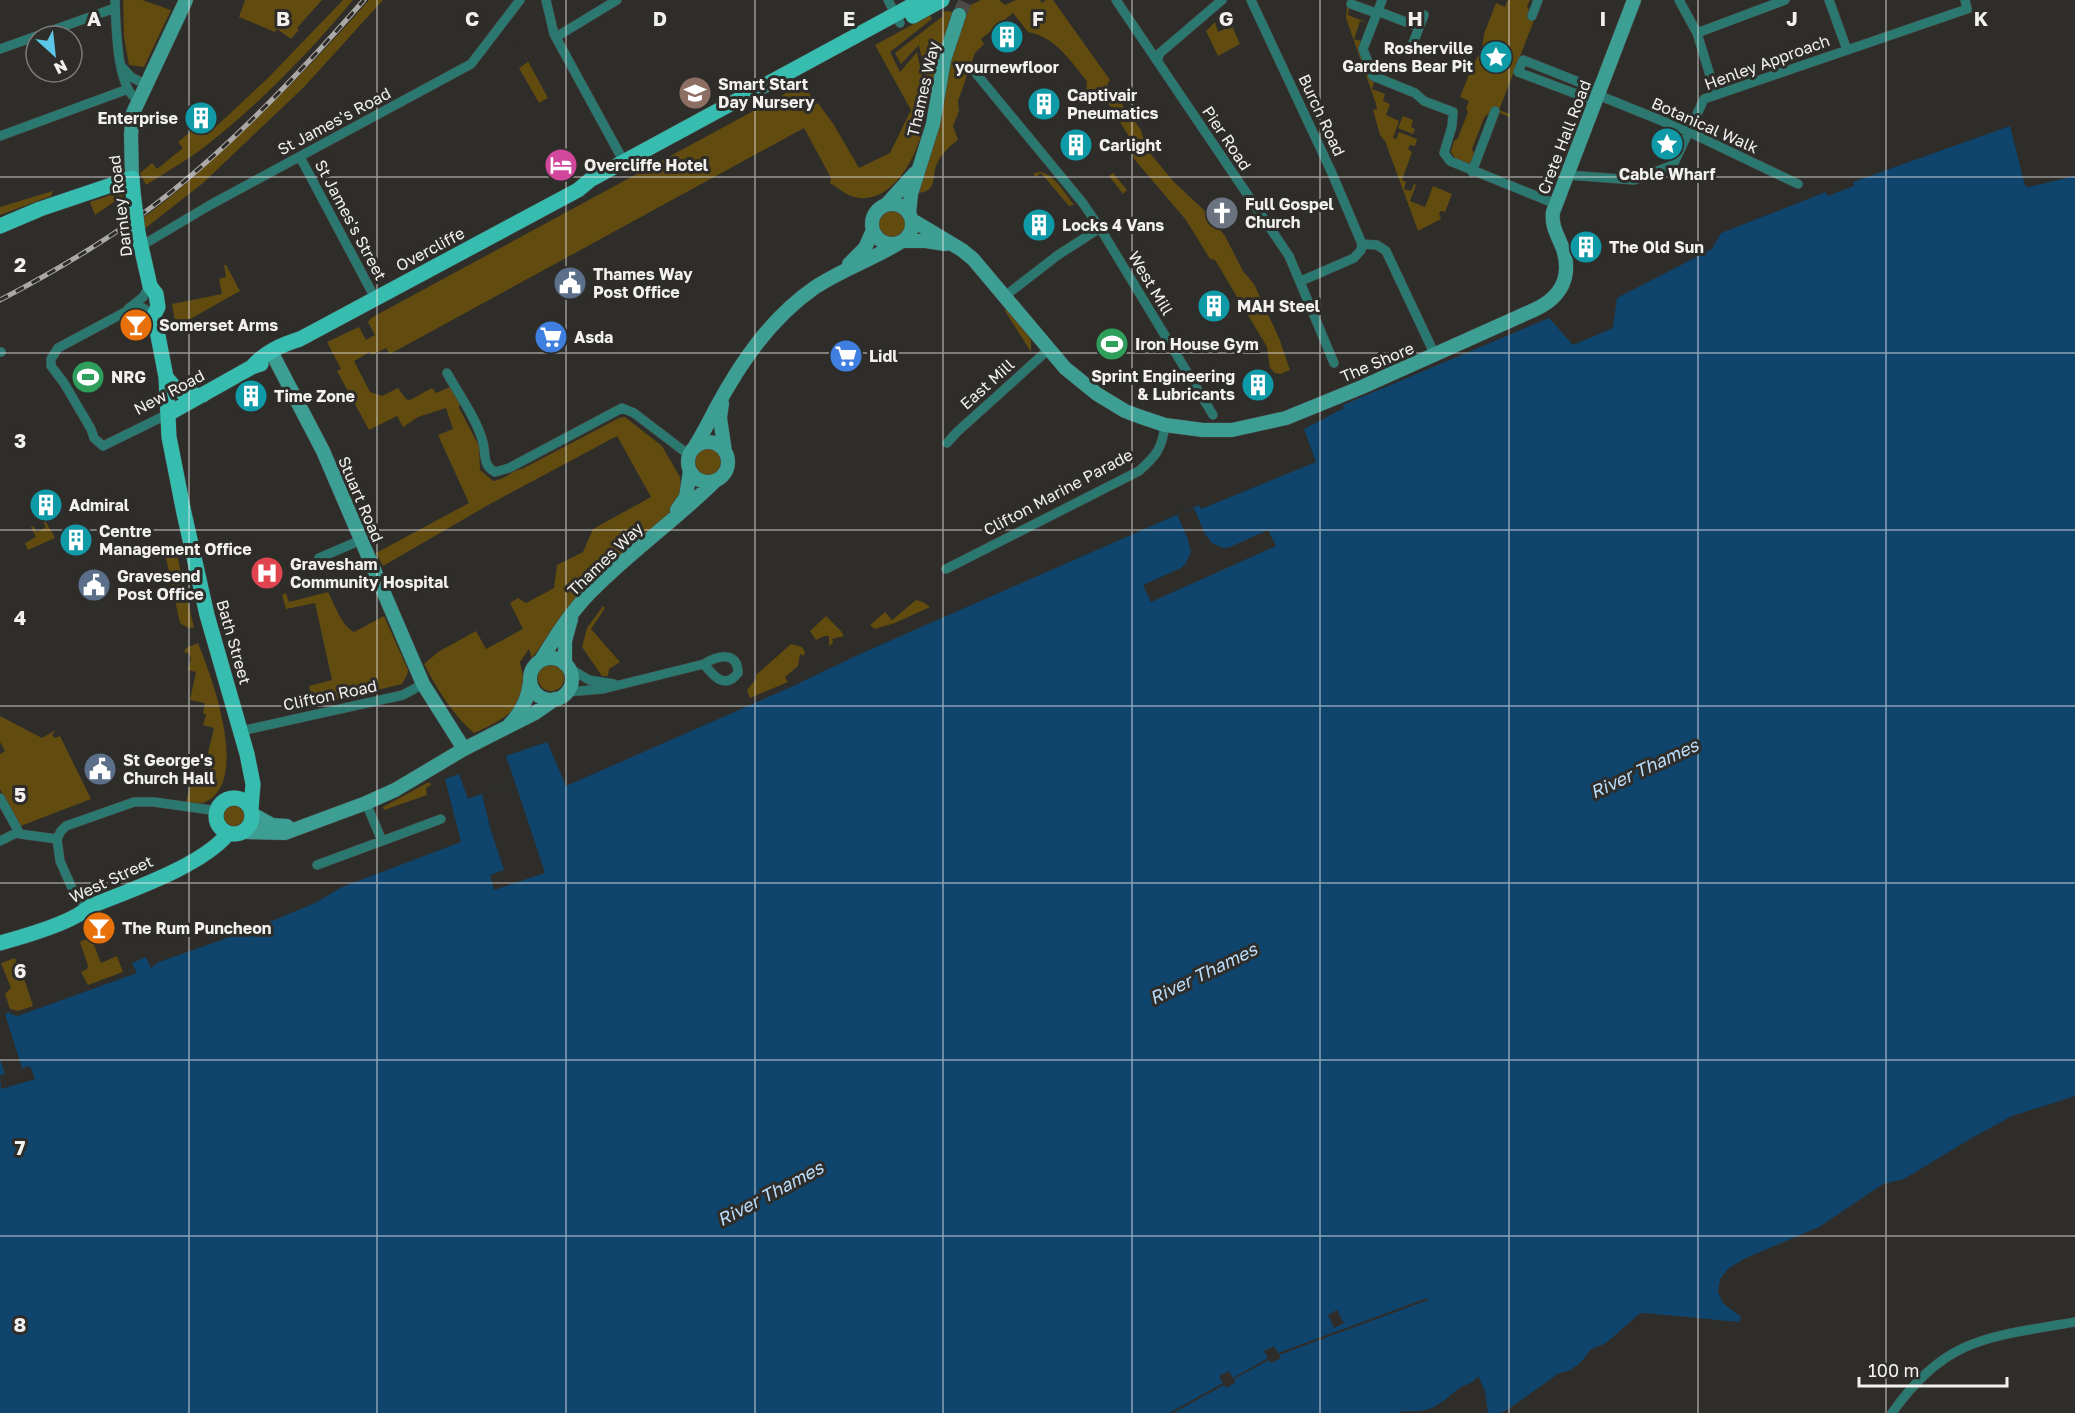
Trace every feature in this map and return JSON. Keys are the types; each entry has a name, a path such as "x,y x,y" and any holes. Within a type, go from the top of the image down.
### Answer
{"main road":[{"name":"Overcliffe","path":"293,343 319,337 326,325 375,298 578,190 618,176 862,44 922,0"},
{"name":"Overcliffe","path":"578,190 590,180 792,71 942,0"},
{"name":"Overcliffe","path":"792,71 800,71 854,42 862,44"},
{"name":"Overcliffe","path":"624,162 628,165 663,146 673,146"},
{"path":"0,226 40,210 133,185"},
{"name":"Darnley Road","path":"133,185 140,239 150,286 157,299 158,307 154,315 166,377"},
{"path":"275,359 293,343"},
{"name":"New Road","path":"252,367 262,356 293,343"},
{"name":"New Road","path":"168,414 252,367 275,359"},
{"path":"166,377 182,394 203,395"},
{"name":"Bath Street","path":"166,377 169,437 211,631 242,730 253,784 251,812"},
{"path":"234,799 244,801 251,812 250,825 235,833 224,831 218,822 218,811 224,802 234,799"},
{"name":"West Street","path":"0,943 84,912 89,907 201,857 235,833"}],"street":[{"name":"Darnley Road","path":"133,185 131,121 145,84 186,0"},
{"name":"St James's Road","path":"140,239 170,230 471,64 520,0"},
{"path":"546,0 556,37 624,162"},
{"path":"556,37 617,0"},
{"path":"888,0 898,19"},
{"name":"Pier Road","path":"1116,0 1289,256 1334,363"},
{"path":"1157,61 1160,53 1222,0"},
{"name":"Burch Road","path":"1251,0 1331,171 1362,244"},
{"path":"1382,0 1363,49 1373,76 1415,93 1424,101 1453,112 1445,156 1455,165 1556,204"},
{"path":"1532,16 1538,0"},
{"name":"Crete Hall Road","path":"1562,289 1565,258 1553,224 1556,204 1634,0"},
{"path":"1679,0 1697,33 1716,95"},
{"path":"1697,33 1785,0"},
{"path":"1829,0 1847,50"},
{"name":"Henley Approach","path":"1568,176 1634,180 1673,165 1704,99 1967,9 1965,0"},
{"path":"0,49 115,4 122,66 128,89 131,95 138,100"},
{"path":"1351,4 1419,27"},
{"name":"Thames Way","path":"910,217 910,202 930,136 944,60 959,15"},
{"path":"1413,43 1424,15"},
{"path":"1523,60 1597,96 1518,72 1523,60"},
{"path":"122,66 131,77 145,84"},
{"name":"West Mill","path":"974,70 1082,202 1213,415"},
{"path":"0,136 128,89"},
{"name":"Botanical Walk","path":"1597,96 1687,131 1798,184"},
{"path":"1472,172 1494,111"},
{"name":"St James's Street","path":"300,157 375,298"},
{"name":"Thames Way","path":"886,205 918,170"},
{"path":"846,268 865,248 873,230 873,219 876,213 886,205 900,206 910,217 973,258 1048,349 1080,382 1125,411 1165,425"},
{"path":"723,398 720,418 727,469 715,481 710,482 698,479 690,471 692,452 744,360 764,334 802,297 846,268 880,254 901,242 910,233 910,217"},
{"path":"1005,296 1058,255 1100,228"},
{"path":"873,230 883,242 926,241 953,245"},
{"path":"1300,281 1354,258 1361,250 1362,244 1377,244 1386,251 1436,355"},
{"path":"127,311 129,306 143,297 150,286"},
{"name":"The Shore","path":"1165,425 1193,429 1232,430 1286,418 1436,355 1545,305 1562,289"},
{"path":"127,311 143,308 154,315"},
{"name":"New Road","path":"127,311 58,348 51,359 51,366 64,383 92,430 94,438 103,446 168,414"},
{"name":"East Mill","path":"947,443 1048,349"},
{"name":"Stuart Road","path":"275,359 323,452 423,684 464,749"},
{"path":"447,373 481,436 485,464 495,472 509,468 622,408 634,413 692,452"},
{"name":"Clifton Marine Parade","path":"946,568 1139,471 1154,458 1159,449 1165,425"},
{"path":"692,452 699,444 711,442 717,444 725,452"},
{"name":"Thames Way","path":"662,527 686,497 690,471"},
{"name":"Thames Way","path":"541,660 560,629 597,586 662,527 692,504 715,481"},
{"path":"319,558 361,540"},
{"name":"Thames Way","path":"567,666 566,642 572,614"},
{"path":"506,728 522,709 528,696 532,669 541,660 554,658 589,680 620,684"},
{"path":"530,682 536,694 549,700 704,664"},
{"path":"235,833 285,833 395,790 464,749 535,713 561,696 572,680 567,666"},
{"name":"Clifton Road","path":"242,730 403,695 423,684"},
{"path":"0,798 18,832 33,837 57,839"},
{"path":"89,907 74,893 60,861 57,839 66,826 134,802 153,802 218,811"},
{"path":"366,803 382,841"},
{"path":"251,812 277,826 307,825"},
{"path":"317,865 441,819"},
{"path":"0,842 18,832"},
{"path":"1892,1413 1924,1374 1943,1359 1973,1342 1998,1335 2075,1322"}],"shaded area":[{"path":"123,0 142,0 171,10 144,67 129,65 124,37"},
{"path":"245,0 322,0 297,28 299,30 291,39 277,29 275,32 239,17"},
{"path":"343,0 353,0 320,39 265,94 207,145 146,185 140,173 152,163 157,169 183,148 178,142 199,125 207,135 268,78"},
{"path":"369,0 383,0 304,87 203,183 143,230 144,217 188,181 255,120"},
{"path":"981,0 999,0 1005,5 1016,0 1040,0 1042,3 1046,0 1053,0 1110,80 1107,84 1141,130 1146,148 1174,182 1205,211 1225,236 1243,271 1254,284 1279,338 1290,370 1281,374 1275,373 1270,368 1267,347 1215,260 1210,259 1186,220 1134,159 1133,154 1136,148 1116,113 1105,102 1086,92 1087,81 1062,51 1047,39 1028,32 1013,13 981,39 984,44 975,53 958,101 959,111 953,126 958,140 948,148 936,166 931,188 916,193 952,55 970,5"},
{"path":"1508,0 1530,0 1527,15 1535,18 1499,110 1510,114 1510,117 1492,110 1484,118 1472,149 1474,154 1470,164 1455,158 1451,152 1468,112 1466,108 1469,101 1460,97 1482,49 1484,34 1496,3 1505,7"},
{"path":"1347,7 1349,8 1348,15 1368,23 1360,21 1354,39 1361,41 1358,49 1370,80 1374,82 1372,89 1385,94 1383,101 1390,104 1386,115 1399,121 1393,138 1396,139 1399,132 1417,139 1415,146 1410,145 1408,149 1412,152 1402,180 1406,182 1404,189 1411,191 1414,184 1416,185 1410,201 1425,207 1433,186 1452,194 1445,212 1439,213 1441,219 1418,231 1385,141 1380,135 1373,110 1377,109 1376,104 1346,18"},
{"path":"953,12 935,72 930,99 919,45 901,64 895,53 943,16 942,13"},
{"path":"930,15 932,19 890,52 900,72 917,52 926,102 922,133 916,150 897,181 884,192 870,198 854,197 830,183 831,178 804,128 390,354 386,348 372,355 370,352 354,361 370,392 382,396 398,388 406,399 410,400 432,388 436,393 450,387 460,403 459,408 479,446 480,470 493,481 522,469 619,418 625,417 662,446 680,477 681,492 673,510 584,592 558,622 532,658 529,649 520,662 524,683 518,703 506,716 474,733 446,701 424,664 438,652 476,631 486,649 523,629 510,603 518,598 526,603 554,588 557,565 583,552 593,529 651,497 617,436 490,504 383,566 376,553 469,503 438,435 453,429 446,408 418,417 403,427 397,416 369,430 337,371 341,369 327,342 359,327 366,340 375,335 368,322 371,318 803,84 834,125 859,168 890,153 911,110 875,45"},
{"path":"1215,22 1218,32 1232,26 1240,44 1218,56 1206,31"},
{"path":"519,45 548,98 539,103 519,68 528,62"},
{"path":"1403,116 1413,120 1411,127 1415,129 1413,134 1398,128"},
{"path":"1039,172 1044,173 1054,180 1074,205 1069,206 1041,173 1036,177 1033,174"},
{"path":"1113,173 1127,190 1123,194 1109,176"},
{"path":"53,191 51,196 0,215 0,207"},
{"path":"123,191 127,193 95,215 90,202"},
{"path":"893,210 903,214 907,224 903,234 893,238 883,234 879,224 883,214"},
{"path":"224,265 240,291 176,327 172,304 222,294 219,279 226,277"},
{"path":"1006,309 1029,336 1031,352 1005,311"},
{"path":"707,448 717,452 721,462 717,472 707,476 697,472 693,462 697,452"},
{"path":"41,513 55,538 28,550 25,543 36,537 31,527 33,526 37,532 46,527 39,514"},
{"path":"176,551 194,628 188,628 180,623 166,558"},
{"path":"328,592 342,620 354,632 384,616 408,670 402,684 313,706 309,686 332,680 315,603 286,609 282,595 286,593 289,602"},
{"path":"916,600 930,607 895,623 875,629 870,625 885,612 892,620"},
{"path":"603,606 605,608 591,629 620,662 609,669 608,676 602,676 582,647 587,628"},
{"path":"826,616 844,636 832,639 833,643 829,646 829,636 816,640 810,631"},
{"path":"198,643 218,700 226,745 226,766 222,784 212,798 196,804 186,802 193,773 203,774 214,728 203,725 206,715 203,713 205,703 190,700 196,672 188,670 191,659 189,653 184,652 186,648"},
{"path":"791,644 802,647 805,652 804,656 800,654 798,666 785,677 788,682 750,698 747,690 756,679 756,675"},
{"path":"551,665 560,669 564,678 560,687 551,691 542,687 538,678 542,669"},
{"path":"0,716 42,738 56,730 52,735 55,738 60,736 91,799 18,827 0,789 0,754 5,751 0,742"},
{"path":"427,783 431,785 426,788 427,795 384,810 383,807"},
{"path":"234,804 243,808 247,817 243,826 234,830 225,826 221,817 225,808"},
{"path":"91,937 101,963 117,956 123,972 88,985 81,972 88,966 80,942"},
{"path":"15,958 33,1006 18,1011 10,1009 5,994 11,988 1,963"}],"water":[{"name":"River Thames","path":"2010,126 2025,186 2075,176 2075,1096 2012,1116 1904,1179 1883,1184 1819,1227 1746,1258 1729,1268 1720,1279 1718,1292 1723,1303 1741,1317 1739,1322 1639,1314 1606,1343 1590,1350 1571,1370 1559,1373 1501,1413 1488,1413 1485,1391 1478,1376 1474,1381 1458,1389 1433,1407 1399,1413 0,1413 0,1015 10,1012 15,1017 137,973 132,963 146,957 151,968 159,962 258,927 315,903 342,887 461,842 445,779 459,774 468,799 515,782 506,756 547,742 566,786 1199,505 1201,509 1316,462 1304,429 1344,408 1343,405 1549,318 1573,345 1613,328 1617,298 1712,249 1721,233 1826,192 1828,196 1854,186 1853,182"}],"pier":[{"path":"1194,508 1205,534 1212,543 1223,548 1230,547 1268,530 1276,546 1151,602 1143,585 1181,568 1186,563 1191,552 1177,514"},
{"path":"515,782 545,873 494,890 490,875 504,870 482,794"},
{"path":"4,1011 22,1068 30,1066 35,1079 1,1089 0,1075 5,1074 0,1059 0,1012"},
{"path":"1427,1298 1428,1300 1279,1355 1281,1358 1271,1363 1269,1360 1234,1379 1235,1383 1226,1388 1224,1385 1173,1413 1169,1413 1223,1383 1219,1376 1229,1371 1233,1378 1268,1358 1264,1351 1274,1346 1278,1353"},
{"path":"1337,1310 1344,1323 1334,1328 1328,1315"}],"tunnel":[{"path":"959,15 966,0"}],"railway":[{"path":"0,300 92,247 145,212 174,189 260,112 364,0"}],"place":[{"name":"yournewfloor","path":"1007,37"},
{"name":"Rosherville Gardens Bear Pit","path":"1496,57"},
{"name":"Smart Start Day Nursery","path":"695,93"},
{"name":"Captivair Pneumatics","path":"1044,104"},
{"name":"Enterprise","path":"201,118"},
{"name":"Cable Wharf","path":"1667,144"},
{"name":"Carlight","path":"1076,145"},
{"name":"Overcliffe Hotel","path":"561,165"},
{"name":"Full Gospel Church","path":"1222,213"},
{"name":"Locks 4 Vans","path":"1039,225"},
{"name":"The Old Sun","path":"1586,247"},
{"name":"Thames Way Post Office","path":"570,283"},
{"name":"MAH Steel","path":"1214,306"},
{"name":"Somerset Arms","path":"136,325"},
{"name":"Asda","path":"551,337"},
{"name":"Iron House Gym","path":"1112,344"},
{"name":"Lidl","path":"846,356"},
{"name":"NRG","path":"88,377"},
{"name":"Sprint Engineering & Lubricants","path":"1258,385"},
{"name":"Time Zone","path":"251,396"},
{"name":"Admiral","path":"46,505"},
{"name":"Centre Management Office","path":"76,540"},
{"name":"Gravesham Community Hospital","path":"267,573"},
{"name":"Gravesend Post Office","path":"94,585"},
{"name":"St George's Church Hall","path":"100,769"},
{"name":"The Rum Puncheon","path":"99,928"}]}
